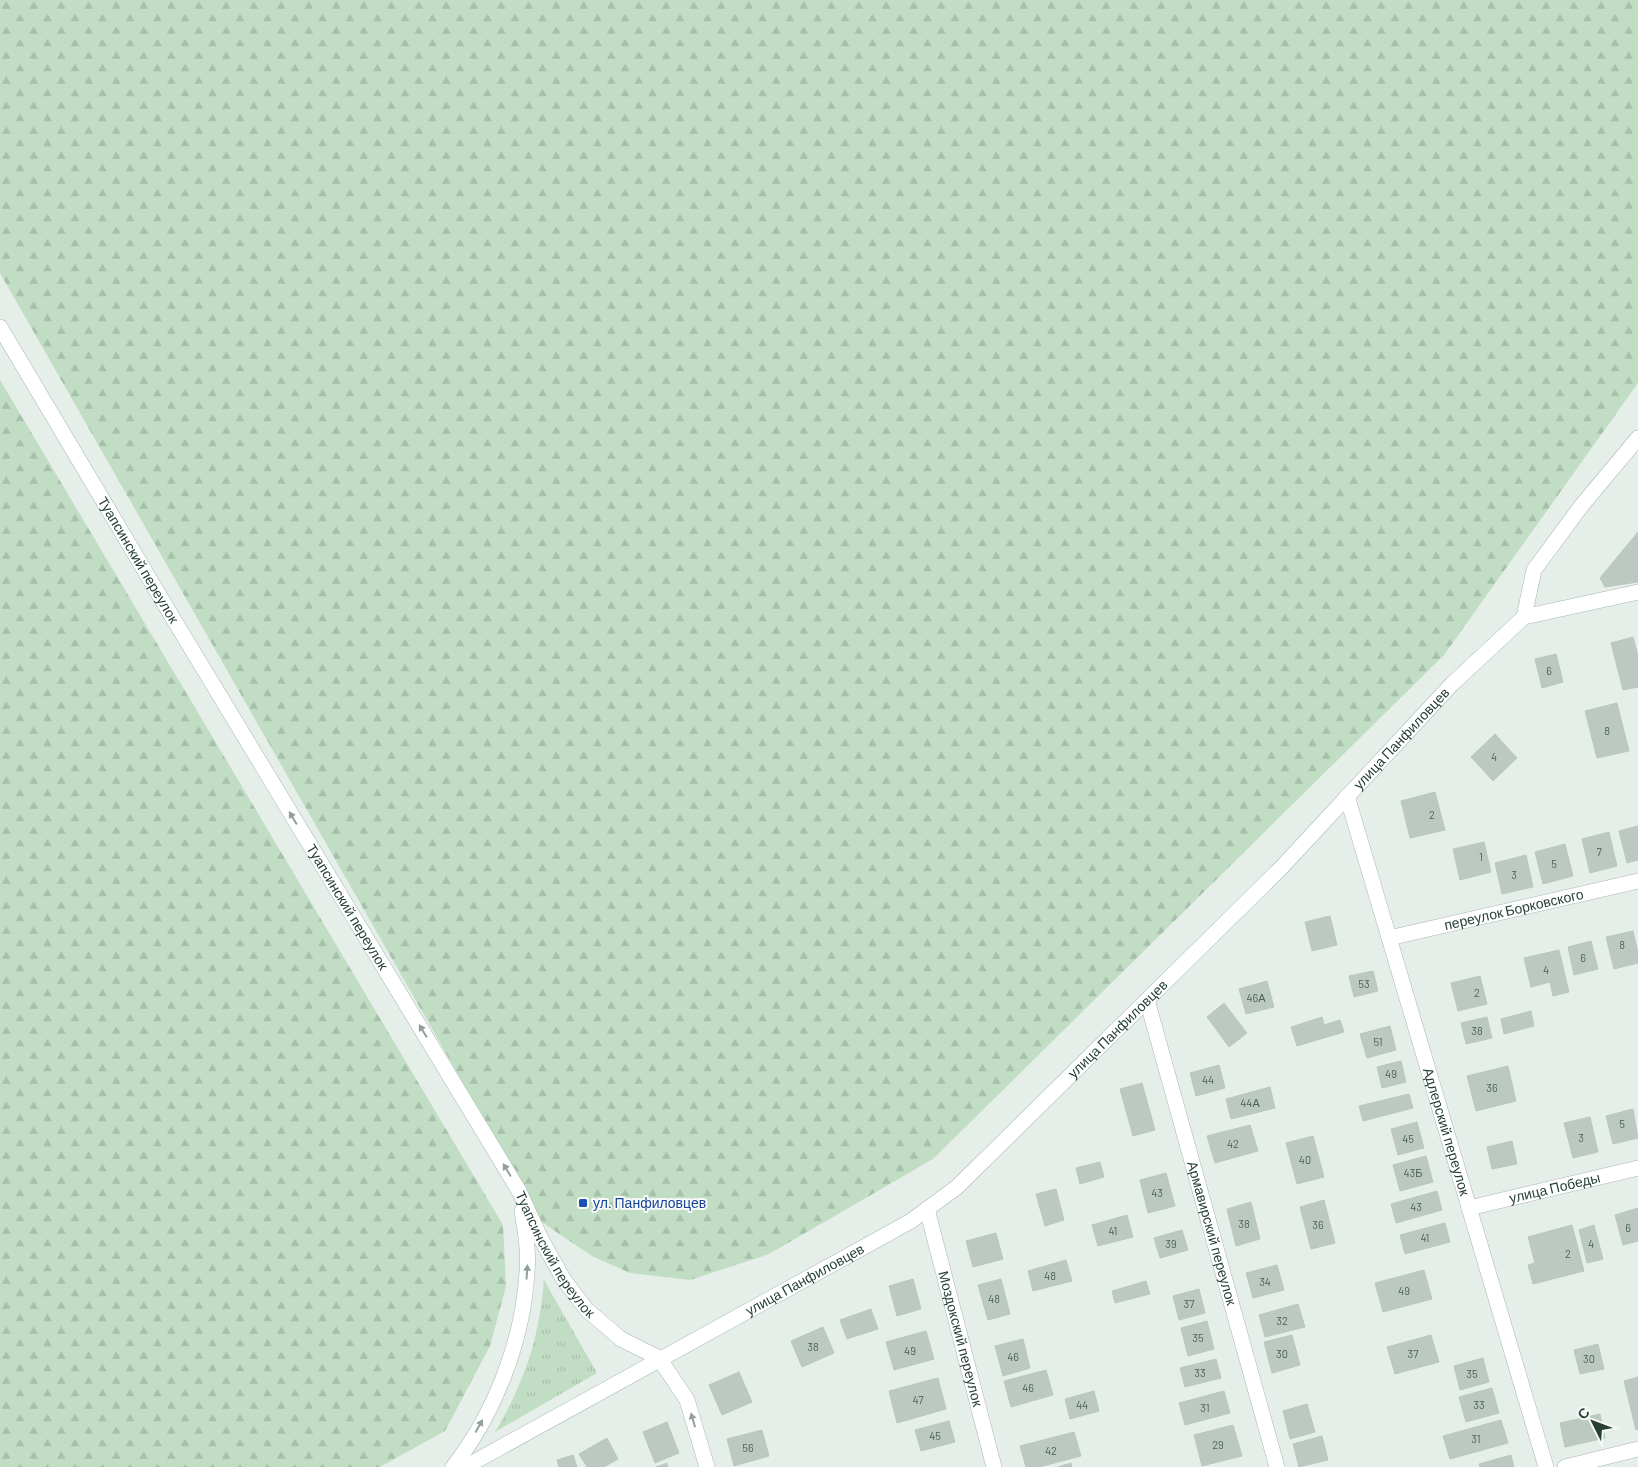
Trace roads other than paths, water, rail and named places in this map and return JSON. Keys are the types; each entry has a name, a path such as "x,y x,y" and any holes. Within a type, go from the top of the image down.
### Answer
{"street":[{"name":"Туапсинский переулок","path":"0,326 171,615 519,1191 541,1239 564,1280 587,1310 622,1339 659,1358 687,1400 707,1467"},
{"path":"1638,438 1582,505 1534,570 1524,617 1638,592"},
{"name":"улица Панфиловцев","path":"464,1467 911,1221 958,1187 1280,869 1452,684 1524,617"},
{"name":"Адлерский переулок","path":"1347,796 1546,1467"},
{"name":"переулок Борковского","path":"1390,938 1638,881"},
{"name":"Армавирский переулок","path":"1147,1000 1277,1467"},
{"name":"улица Победы","path":"1469,1208 1638,1168"},
{"path":"453,1467 498,1391 513,1349 523,1306 527,1272 527,1249 519,1191"},
{"name":"Моздокский переулок","path":"927,1209 994,1467"},
{"path":"1565,1467 1638,1449"}],"place":[{"name":"ул. Панфиловцев","path":"583,1203"}]}
